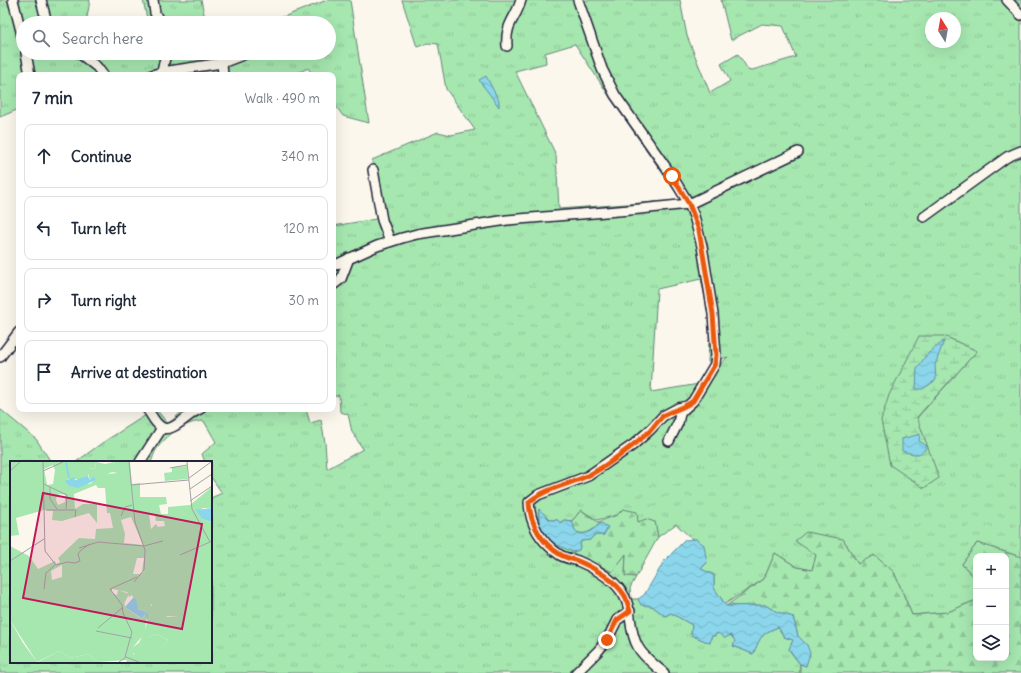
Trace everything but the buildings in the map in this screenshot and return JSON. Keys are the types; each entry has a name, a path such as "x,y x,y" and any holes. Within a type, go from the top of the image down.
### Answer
{"street":[{"path":"13,0 17,16"},
{"path":"41,0 45,16"},
{"path":"153,0 156,16"},
{"path":"507,46 506,35 511,20 519,7 521,0"},
{"path":"578,0 602,69 615,95 667,169 689,204 694,216 702,246 713,314 716,355 715,364 693,401 680,414 678,423 669,441"},
{"path":"1007,0 1021,15"},
{"path":"27,60 29,72"},
{"path":"88,60 101,72"},
{"path":"165,60 162,72 222,63 230,60"},
{"path":"222,63 223,72"},
{"path":"924,217 1007,157 1021,151"},
{"path":"336,264 368,249 390,241 417,234 507,220 689,204 798,152"},
{"path":"373,170 382,220 390,241"},
{"path":"336,283 342,279 349,258"},
{"path":"0,357 16,336"},
{"path":"664,673 647,659 638,647 632,629 630,611 625,596 614,583 588,566 561,556 548,546 536,532 530,513 529,502 538,495 588,476 633,445 663,416 678,408 688,406"},
{"path":"149,412 156,423 162,428 168,429 174,428 194,412"},
{"path":"141,461 162,428"},
{"path":"576,673 607,640 617,620 630,611"}],"green space":[{"path":"0,0 90,0 87,16 16,16 16,60 336,60 336,16 286,16 327,0 350,0 369,123 343,116 336,106 336,72 311,72 308,68 299,72 16,72 16,110 0,117"},
{"path":"143,0 201,0 204,16 146,16"},
{"path":"402,0 680,0 687,36 710,93 730,81 721,64 738,54 749,71 796,57 783,26 762,24 731,40 721,0 1021,0 1021,557 977,543 962,564 973,576 973,601 948,612 912,615 894,572 858,564 843,539 816,555 812,570 797,567 775,553 764,579 725,604 714,588 714,575 701,569 696,539 692,539 676,524 658,537 655,522 638,522 623,509 617,515 597,520 581,510 572,521 564,520 559,523 557,520 550,520 539,509 538,517 545,537 573,552 584,562 599,565 612,572 626,553 625,575 636,577 630,588 631,599 638,599 642,605 652,606 665,616 671,613 692,625 691,635 710,643 711,637 719,633 730,635 736,641 733,646 753,654 764,634 778,627 784,637 793,640 789,650 800,664 800,673 0,673 0,409 36,439 50,461 10,461 10,663 212,663 212,498 222,493 212,478 212,461 205,461 202,454 216,442 204,421 190,423 171,434 160,444 151,461 77,461 149,412 158,412 168,424 182,412 307,412 310,423 321,420 327,469 363,449 352,432 348,414 340,412 339,395 336,396 336,226 376,219 372,160 438,132 451,135 475,130 446,89 438,44 428,43 417,47","holes":["575,44 681,200 559,209 556,155 515,71 546,63 545,53","701,279 710,321 708,362 728,357 699,384 651,392 657,289","944,336 977,351 917,418"]},
{"path":"919,336 944,336 977,351 917,417 939,478 924,488 890,465 881,420 889,395"},
{"path":"623,509 637,512 638,522 646,519 655,522 658,537 636,577 625,576 626,554 612,572 599,565 584,562 573,552 579,550 581,541 590,540 594,535 604,535 601,523 586,533 579,533 575,531 572,521 581,510 598,522 617,515"},
{"path":"806,532 843,539 858,564 874,555 894,572 912,615 948,612 973,601 973,661 1009,661 1009,553 1021,557 1021,673 800,673 800,664 806,666 807,645 798,636 793,617 777,612 765,605 726,606 764,579 775,553 797,567 812,570 816,555 795,541"},
{"path":"977,543 1008,553 973,553 973,576 962,564"}],"water":[{"path":"486,76 499,101 499,107 479,80"},
{"path":"944,341 935,365 936,380 923,389 916,389 917,369 926,355"},
{"path":"920,434 919,441 927,446 922,452 916,454 902,451 902,439"},
{"path":"539,509 550,520 558,520 560,523 564,520 572,521 575,530 581,534 588,532 601,523 608,527 604,535 594,535 590,540 581,541 579,550 573,552 552,542 543,533 540,527"},
{"path":"696,539 704,545 707,563 701,569 714,575 714,588 726,606 765,605 777,612 793,617 798,636 807,645 810,653 806,666 800,664 789,649 793,640 784,637 778,627 764,634 753,654 733,646 735,641 731,635 725,638 718,633 711,637 710,643 691,635 692,625 671,613 665,616 652,606 641,605 638,599 644,595 665,560 685,540"}],"route":[{"path":"607,640 617,620 630,611 625,596 614,583 601,574 588,566 561,556 548,546 536,532 530,513 529,502 538,495 588,476 633,445 663,416 678,408 688,406 693,401 715,364 716,355 713,314 699,230 689,204 672,176"}]}
